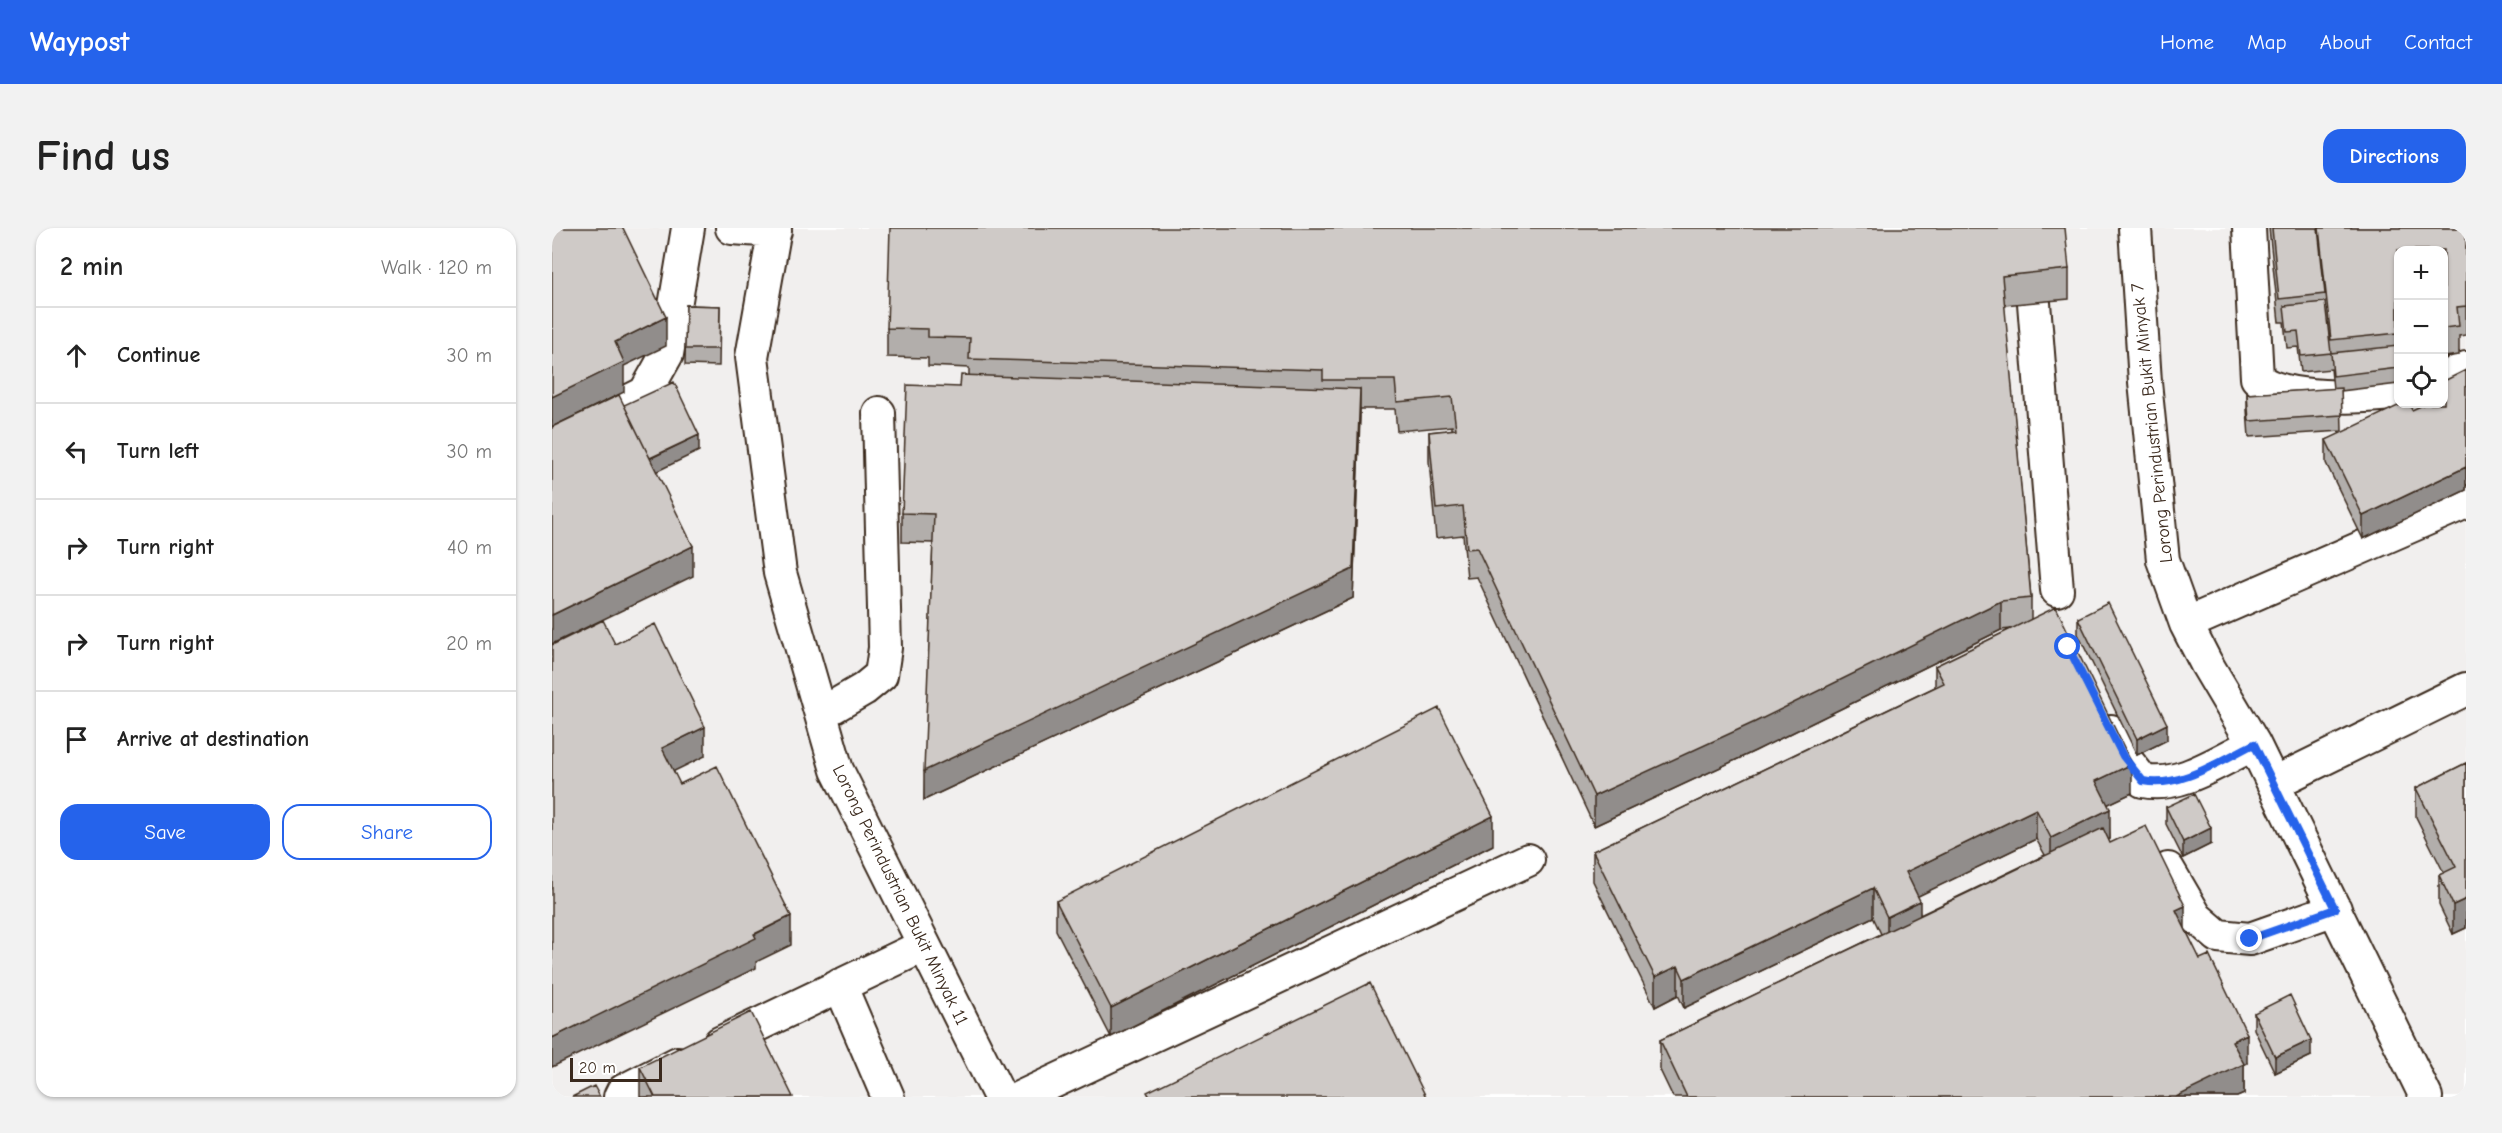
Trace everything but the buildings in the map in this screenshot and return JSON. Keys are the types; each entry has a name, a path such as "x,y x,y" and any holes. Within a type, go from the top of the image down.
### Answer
{"street":[{"path":"552,440 645,393 667,354 688,228"},
{"path":"732,228 775,230"},
{"name":"Lorong Perindustrian Bukit Minyak 7","path":"2134,228 2145,382 2163,560 2187,624 2206,663 2254,744 2274,783 2426,1097"},
{"path":"2249,228 2257,378 2265,386 2288,394 2380,396 2394,394"},
{"name":"Lorong Perindustrian Bukit Minyak 11","path":"775,230 752,357 780,573 837,770 1000,1097"},
{"path":"2034,303 2057,590"},
{"path":"2448,376 2466,368"},
{"path":"821,714 864,689 881,675 885,648 879,413"},
{"path":"2187,624 2466,502"},
{"path":"2274,783 2466,689"},
{"path":"2098,706 2123,756 2143,781 2160,784 2177,780 2254,744"},
{"path":"1021,1097 1528,860"},
{"path":"2168,869 2196,917 2218,936 2250,939 2335,909"},
{"path":"621,1097 623,1091 655,1074 923,946"},
{"path":"840,985 888,1097"}],"shaded area":[{"path":"552,228 2466,228 2466,1097 552,1097"}],"route":[{"path":"2068,647 2123,756 2143,781 2160,784 2177,780 2254,744 2335,909 2250,939"}]}
